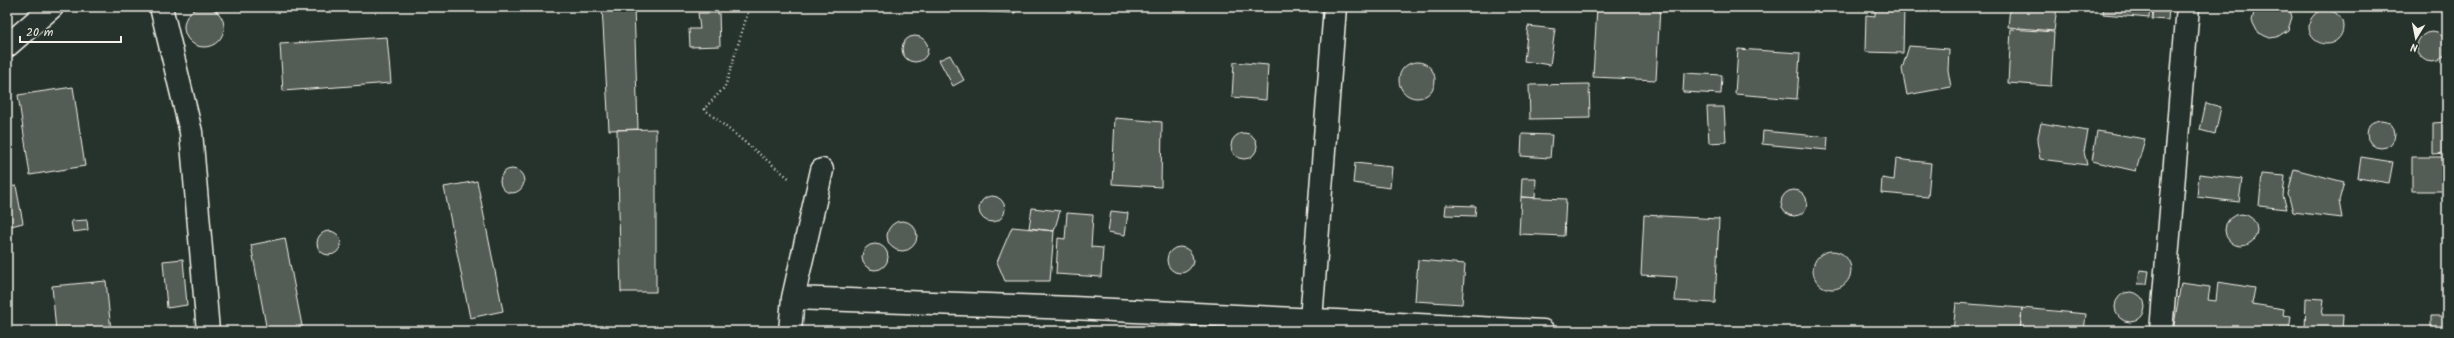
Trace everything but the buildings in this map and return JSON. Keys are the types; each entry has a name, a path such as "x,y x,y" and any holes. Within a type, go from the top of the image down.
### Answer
{"street":[{"path":"7,46 52,7"},
{"path":"161,7 191,132 208,331"},
{"path":"1311,320 1335,7"},
{"path":"2161,331 2188,7"},
{"path":"790,331 793,298 822,170"},
{"path":"793,298 1073,308 1544,331"}],"path":[{"path":"749,9 725,88 704,109 816,201"}]}
